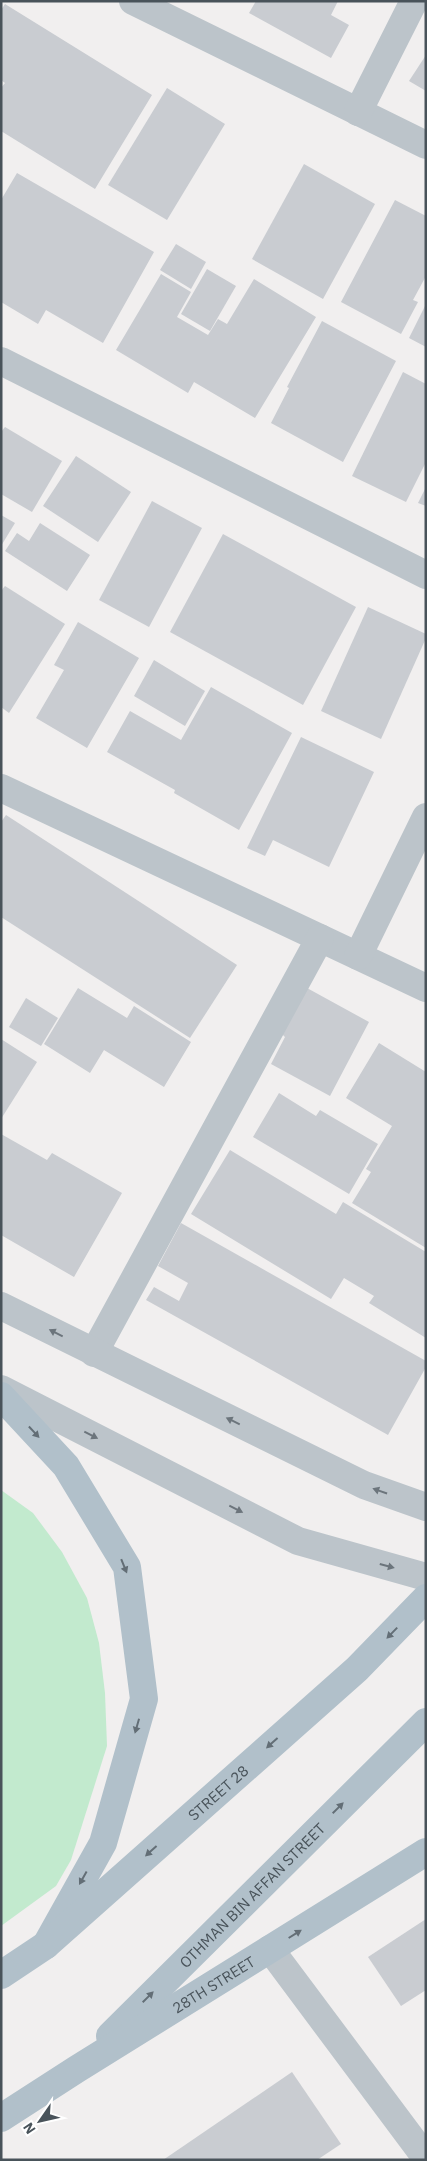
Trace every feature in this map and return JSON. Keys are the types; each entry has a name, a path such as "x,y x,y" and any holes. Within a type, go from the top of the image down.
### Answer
{"main road":[{"path":"1,1396 66,1466 126,1567 144,1699 103,1843 46,1944"},
{"name":"STREET 28","path":"1,1975 46,1944 357,1668 426,1598"},
{"name":"OTHMAN BIN AFFAN STREET","path":"77,2069 426,1722"},
{"name":"28TH STREET","path":"1,2118 426,1852"}],"street":[{"path":"133,1 426,146"},
{"path":"358,112 414,1"},
{"path":"1,361 426,575"},
{"path":"1,788 426,988"},
{"path":"358,956 426,817"},
{"path":"94,1353 320,938"},
{"path":"1,1306 364,1485 426,1507"},
{"path":"1,1389 298,1541 426,1577"},
{"path":"270,1949 426,2158"}],"green space":[{"path":"1,1490 33,1513 62,1552 87,1598 99,1643 105,1693 107,1746 71,1860 56,1886 1,1926"}],"building":[{"path":"256,1 338,1 331,15 349,25 331,58 249,13"},
{"path":"5,4 152,95 95,189 1,131 1,88 5,83 1,80 1,10"},
{"path":"426,55 426,91 409,81"},
{"path":"167,88 225,124 167,220 108,185"},
{"path":"304,164 375,204 323,299 252,259"},
{"path":"17,173 154,252 103,343 46,310 38,324 1,302 1,200"},
{"path":"395,200 426,216 426,276 413,300 418,302 401,334 341,302"},
{"path":"176,244 206,262 191,289 160,270"},
{"path":"207,269 236,286 210,331 181,314"},
{"path":"161,274 191,292 177,317 208,335 218,319 227,324 254,279 316,317 255,418 194,382 188,393 116,350"},
{"path":"426,304 426,347 409,338"},
{"path":"322,321 396,361 343,462 271,423 289,388 287,387"},
{"path":"403,372 426,384 426,462 406,502 352,476"},
{"path":"5,427 62,461 32,512 1,494 1,432"},
{"path":"76,456 131,492 98,542 43,506"},
{"path":"426,487 426,506 418,503"},
{"path":"152,501 202,528 149,627 99,600"},
{"path":"1,515 15,523 1,546"},
{"path":"40,523 90,555 67,591 5,551 17,533 29,541"},
{"path":"223,534 356,607 303,705 170,632"},
{"path":"5,586 65,624 9,713 1,707 1,591"},
{"path":"368,607 426,634 426,638 381,739 321,711"},
{"path":"78,622 139,658 87,748 36,718 64,670 54,665"},
{"path":"154,660 205,691 185,726 134,696"},
{"path":"211,687 292,733 239,830 174,793 175,790 107,752 130,711 181,740"},
{"path":"301,737 374,772 329,867 273,840 265,856 247,848"},
{"path":"6,815 237,965 190,1038 1,917 1,822"},
{"path":"78,988 127,1018 134,1006 191,1042 164,1087 104,1050 90,1073 44,1044"},
{"path":"307,988 369,1022 330,1096 271,1064 285,1037 282,1034"},
{"path":"26,998 58,1018 41,1046 9,1027"},
{"path":"1,1039 37,1062 1,1119"},
{"path":"379,1043 426,1072 426,1248 352,1203 371,1172 366,1169 392,1126 346,1098"},
{"path":"279,1093 316,1116 320,1110 378,1144 349,1194 253,1137"},
{"path":"1,1134 47,1160 52,1153 122,1193 74,1277 1,1235"},
{"path":"230,1150 336,1214 343,1202 426,1252 426,1338 369,1303 374,1296 344,1278 331,1299 191,1214"},
{"path":"181,1223 426,1361 426,1367 388,1435 146,1300 154,1287 179,1301 188,1283 158,1266"},
{"path":"426,1919 426,1990 401,2006 368,1957"},
{"path":"292,2072 341,2144 317,2160 163,2160"}]}
